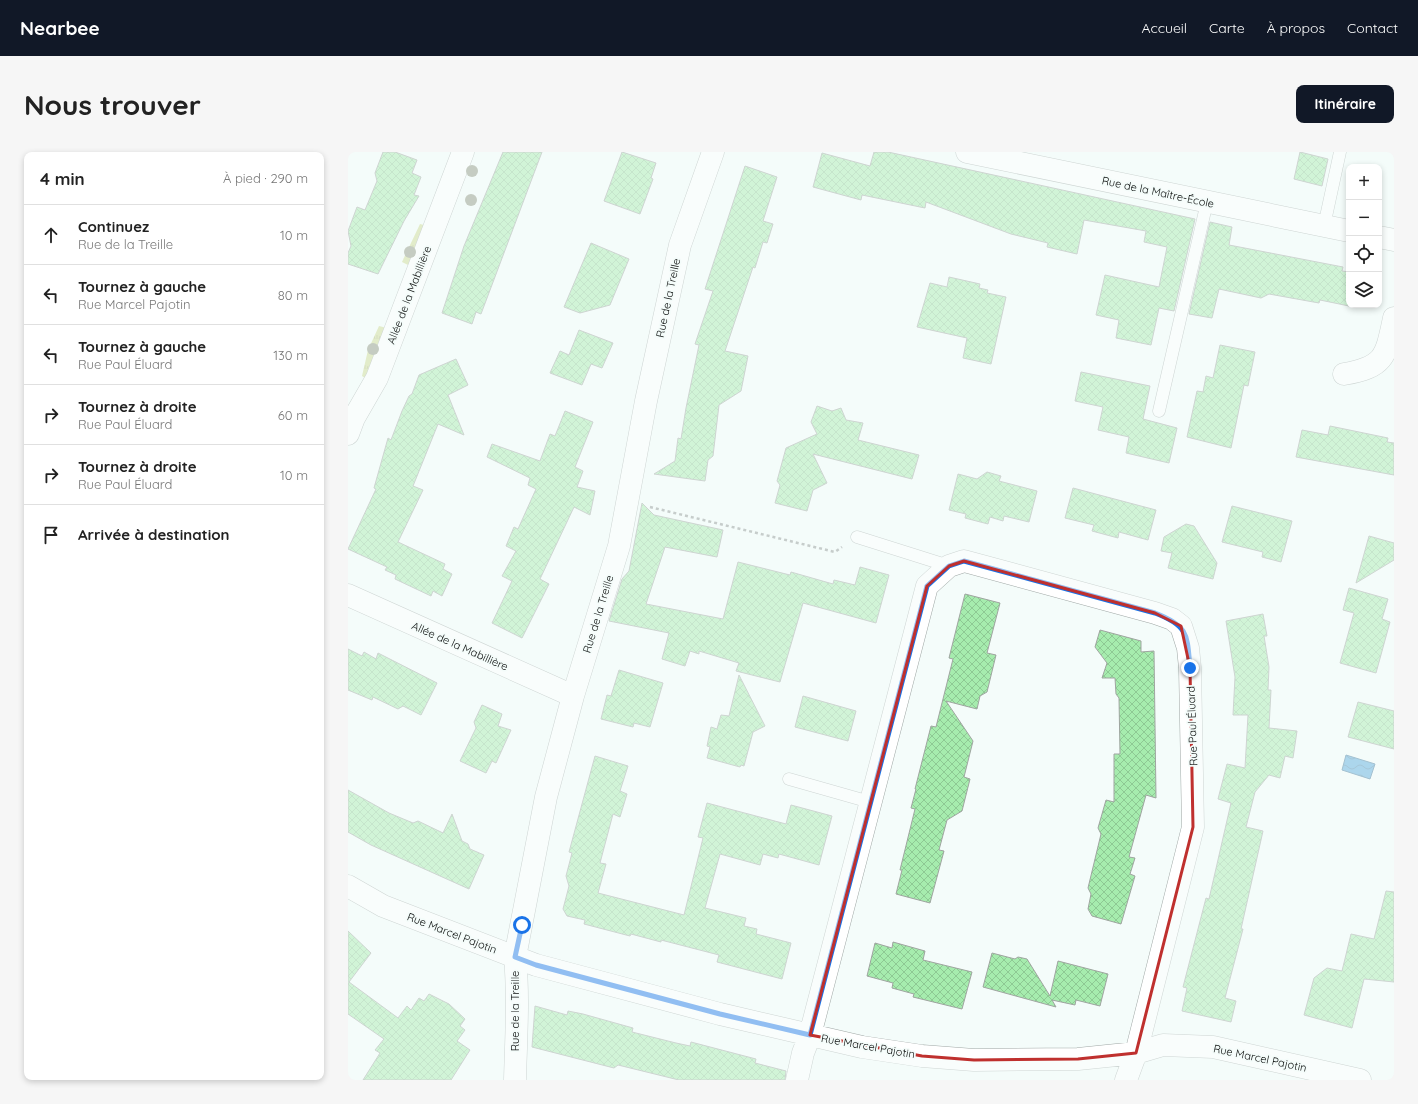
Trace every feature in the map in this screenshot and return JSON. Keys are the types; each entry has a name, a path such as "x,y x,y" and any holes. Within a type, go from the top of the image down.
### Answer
{"street":[{"name":"Allée de la Mabillière","path":"348,434 354,418 377,378 463,152"},
{"name":"Rue de la Treille","path":"515,1080 517,977 515,957 546,797 573,696 619,546 646,401 680,245 713,152"},
{"name":"Rue de la Maître-École","path":"967,152 1346,230"},
{"path":"1382,238 1394,240"},
{"path":"1344,374 1364,370 1379,361 1388,348 1394,318"},
{"name":"Rue Paul Éluard","path":"949,566 964,561 1155,613 1181,626 1186,637 1190,668 1193,826 1136,1053 1126,1080"},
{"path":"797,1080 927,586 949,566"},
{"name":"Allée de la Mabillière","path":"348,595 573,696"},
{"name":"Rue Marcel Pajotin","path":"348,886 383,906 536,965 720,1014 862,1047 974,1060 1078,1059 1136,1053 1163,1045 1213,1047 1360,1080"}],"lane":[{"path":"1324,226 1340,152"},
{"path":"1158,411 1207,202"},
{"path":"857,537 949,566"},
{"path":"789,779 870,802"}],"path":[{"path":"648,507 835,552 857,537"}],"highlighted area":[{"path":"964,561 1155,613 1181,626 1190,668 1193,827 1136,1053 1078,1059 974,1060 922,1056 810,1035 927,586 949,566"}],"green space":[{"path":"420,224 424,225 410,266 402,262"},
{"path":"379,326 387,328 365,378 362,376 368,350"}],"water":[{"path":"1346,755 1375,764 1370,779 1342,770"}],"building":[{"path":"383,152 395,152 417,160 412,173 421,177 414,195 419,196 404,221 378,274 348,264 348,253 351,246 348,231 357,207 365,210 377,181 375,173"},
{"path":"503,152 542,152 481,314 476,312 472,324 442,313 464,246"},
{"path":"622,152 656,163 651,178 653,179 640,214 604,201"},
{"path":"874,152 888,152 1195,219 1174,311 1159,308 1151,345 1116,338 1119,320 1096,315 1105,275 1159,287 1167,247 1144,242 1146,231 1084,220 1077,254 1047,247 1048,243 1011,234 926,202 925,208 862,195 861,200 813,187 822,153 870,166"},
{"path":"1300,152 1328,159 1322,186 1294,179"},
{"path":"745,166 777,177 763,221 773,224 767,243 763,242 755,268 753,267 725,351 748,356 741,391 719,405 713,456 708,460 705,481 654,474 675,461 678,438 681,439 699,345 695,344 713,291 705,289"},
{"path":"1210,222 1232,227 1229,245 1343,267 1342,271 1346,272 1346,305 1320,300 1319,303 1269,294 1261,298 1219,289 1212,318 1189,314"},
{"path":"591,243 629,259 610,305 580,313 564,307"},
{"path":"949,277 980,284 979,288 988,290 987,293 1006,297 991,364 963,358 967,338 917,327 930,283 947,287"},
{"path":"579,330 613,343 602,368 591,364 582,385 550,373 560,351 569,355"},
{"path":"1220,345 1255,352 1248,386 1244,385 1231,448 1187,437 1197,391 1203,392 1206,376 1213,378"},
{"path":"456,359 468,385 448,395 464,435 438,424 413,486 423,490 398,542 445,564 443,569 452,574 442,596 433,591 431,596 395,579 396,575 385,570 387,567 348,549 376,489 374,488 388,438 391,440 402,411 409,396 412,394 419,375"},
{"path":"1081,372 1150,386 1143,419 1177,428 1169,463 1126,453 1129,437 1098,430 1103,407 1075,401"},
{"path":"817,406 832,411 841,408 846,420 863,423 858,440 919,455 912,479 813,454 827,483 813,490 807,511 775,503 780,485 777,481 786,448 817,434 811,422"},
{"path":"565,411 593,422 575,467 583,471 577,487 595,491 590,515 574,507 540,579 549,584 522,638 492,623 512,581 502,576 516,551 506,546 514,527 518,529 536,489 528,485 530,478 487,457 492,444 540,461 550,434 555,436"},
{"path":"1330,426 1388,438 1387,442 1394,443 1394,475 1296,457 1302,430 1328,435"},
{"path":"987,472 1001,476 999,481 1037,491 1029,522 1004,516 1003,521 990,517 988,524 965,518 966,514 949,510 958,474 977,479"},
{"path":"1073,488 1156,510 1148,540 1119,532 1118,538 1092,531 1094,525 1065,518"},
{"path":"642,503 654,515 723,530 717,557 665,547 646,604 723,619 738,562 790,575 791,572 833,584 834,580 855,585 860,567 889,575 876,623 803,603 780,682 736,671 739,663 699,651 699,654 690,651 685,666 662,659 669,633 609,621 622,579 629,571"},
{"path":"1232,506 1292,521 1281,562 1262,557 1263,552 1222,542"},
{"path":"1186,524 1194,526 1217,563 1213,579 1168,568 1172,553 1161,551 1164,537"},
{"path":"1369,536 1394,543 1394,560 1356,583"},
{"path":"1349,588 1388,599 1382,619 1390,622 1376,673 1340,663 1354,613 1343,610"},
{"path":"965,594 1000,603 987,653 996,655 987,692 980,696 977,709 946,701 973,741 964,777 970,779 962,811 947,820 939,850 944,851 930,903 896,894 902,870 900,870 915,809 911,808 915,789 931,726 936,727 953,659 949,658"},
{"path":"1263,614 1267,636 1264,636 1269,667 1268,690 1271,690 1269,728 1297,731 1293,758 1285,756 1280,778 1269,775 1255,792 1246,827 1263,831 1241,929 1243,929 1225,998 1236,1001 1231,1022 1182,1011 1187,988 1183,987 1206,898 1209,899 1231,803 1218,799 1227,764 1245,768 1248,715 1233,715 1235,677 1226,621"},
{"path":"1100,630 1141,641 1141,652 1154,651 1156,798 1146,795 1129,857 1135,858 1130,874 1135,876 1121,924 1092,916 1088,909 1091,894 1088,888 1101,834 1098,828 1106,800 1114,802 1114,754 1120,754 1119,698 1116,694 1115,678 1102,678 1107,663 1095,647"},
{"path":"348,649 362,656 364,652 376,659 378,653 437,683 421,715 403,706 398,709 373,697 372,700 348,690"},
{"path":"619,670 663,683 650,727 634,723 633,727 601,719 607,695 611,696"},
{"path":"739,675 765,726 753,732 744,766 741,765 740,767 707,758 710,747 707,746 711,727 717,729 721,715 729,716"},
{"path":"803,696 856,711 848,741 795,727"},
{"path":"1358,702 1394,711 1394,749 1348,737"},
{"path":"482,705 502,714 498,726 511,730 496,763 492,761 486,773 460,761 476,728 474,722"},
{"path":"595,756 628,766 620,791 627,794 620,817 613,814 600,863 606,864 598,893 684,915 703,838 698,837 707,803 786,824 791,805 832,816 819,865 779,854 778,858 763,854 760,865 720,854 705,908 746,918 744,926 757,929 756,934 791,943 782,979 717,962 719,955 661,940 661,942 631,934 630,936 584,924 585,920 567,916 563,909 569,886 566,876 572,853 569,852"},
{"path":"348,790 389,813 413,823 418,821 443,833 452,814 462,841 468,844 470,849 484,855 469,889 371,845 348,832"},
{"path":"1386,891 1394,892 1394,982 1364,979 1352,1028 1304,1015 1314,978 1327,968 1342,971 1351,934 1374,939"},
{"path":"348,931 371,953 349,982 398,1018 407,1006 411,1010 419,998 424,1001 429,994 449,1004 465,1019 460,1026 465,1030 457,1041 470,1050 451,1080 363,1080 380,1053 375,1050 384,1039 348,1014"},
{"path":"893,942 925,951 923,960 972,972 962,1009 913,997 914,994 892,988 893,983 867,976 875,943 892,948"},
{"path":"992,953 1015,959 1018,957 1027,959 1050,996 1058,961 1108,974 1100,1006 1076,1000 1075,1005 1052,1000 1056,1007 983,987"},
{"path":"535,1006 567,1015 568,1011 583,1014 633,1028 632,1032 690,1046 691,1042 756,1059 755,1063 786,1071 785,1080 679,1080 618,1065 614,1068 532,1047"}],"route":[{"path":"522,925 515,957 536,965 550,967 720,1014 810,1035 927,586 949,566 964,561 1155,613 1172,619 1181,626 1186,637 1190,668"}]}
